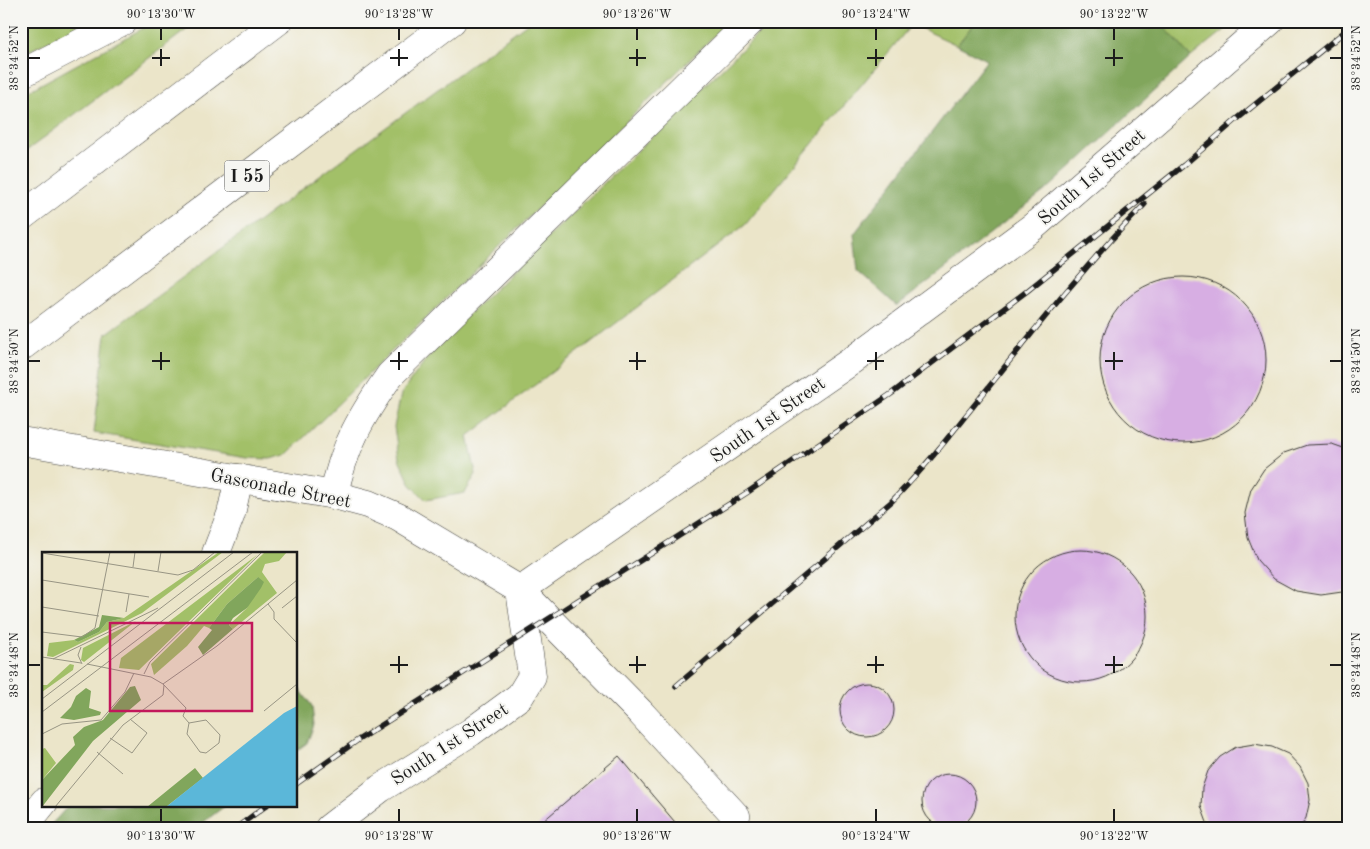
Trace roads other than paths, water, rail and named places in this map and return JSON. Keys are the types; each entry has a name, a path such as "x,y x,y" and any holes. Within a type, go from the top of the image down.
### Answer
{"main road":[{"path":"21,74 123,21"},
{"path":"21,217 278,21"},
{"name":"I 55","path":"32,339 452,21"},
{"path":"334,495 338,473 348,445 367,408 390,375 751,21"},
{"name":"South 1st Street","path":"329,828 381,788 471,732 520,696 532,676 520,590 853,360 1034,226 1270,21"},
{"name":"Gasconade Street","path":"21,441 334,495 368,504 398,517 520,590 640,712 736,816 732,828"},
{"path":"216,552 231,514 239,478"},
{"path":"23,828 42,804"}],"railway":[{"path":"298,783 358,740 748,492 891,394 1027,291 1184,165 1349,28"},
{"path":"676,686 901,492 937,451 1074,282 1145,204"},
{"path":"236,828 266,806"}]}
